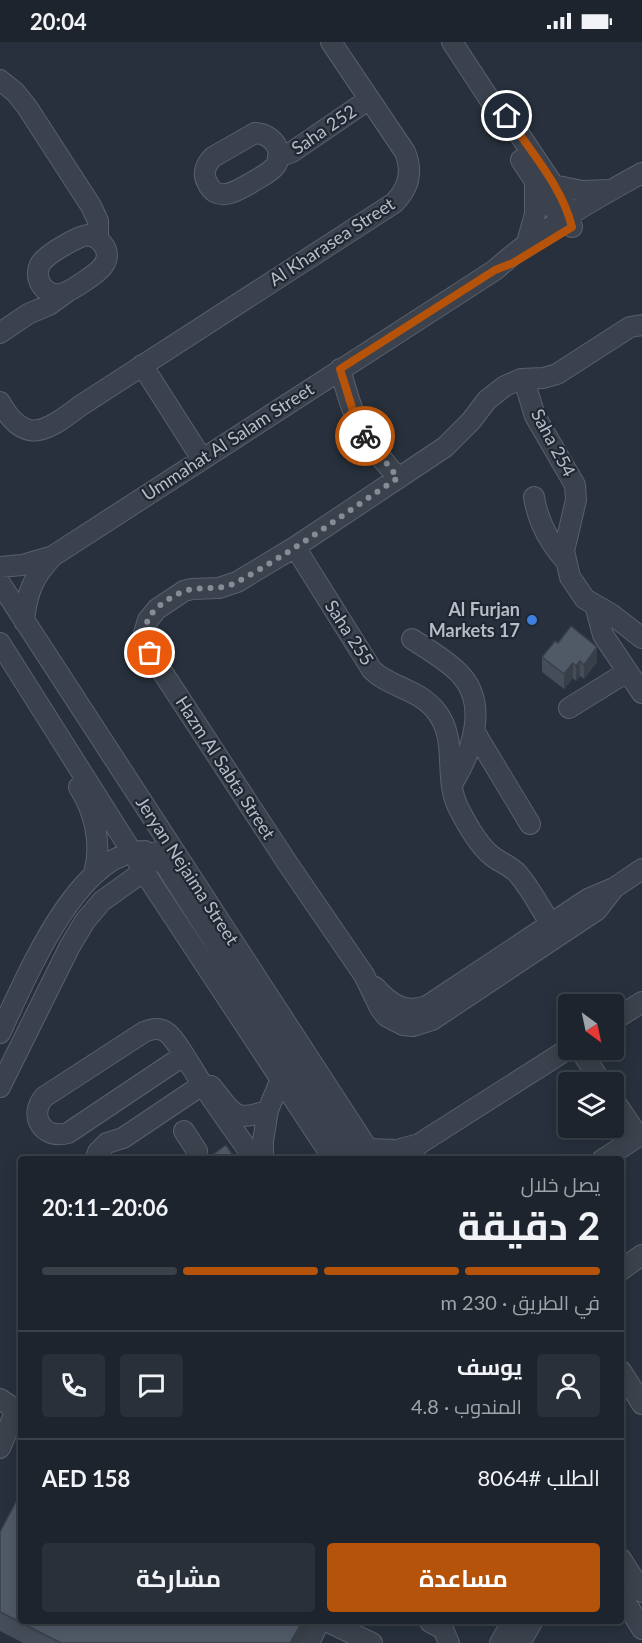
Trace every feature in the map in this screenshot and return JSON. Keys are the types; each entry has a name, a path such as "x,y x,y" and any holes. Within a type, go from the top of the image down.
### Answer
{"street":[{"name":"Al Kharasea Street","path":"0,402 14,423 30,430 55,425 141,365 400,197 408,183 410,167 408,159 331,42"},
{"path":"452,42 490,100 507,116 544,183 568,220"},
{"path":"0,80 15,92 27,107 91,206 98,221 98,239"},
{"name":"Saha 252","path":"278,157 292,152 368,100"},
{"name":"Ummahat Al Salam Street","path":"24,621 26,597 44,565 53,556 495,270 526,246 612,190 642,173"},
{"name":"Ummahat Al Salam Street","path":"495,270 513,263 568,220 624,192 642,173"},
{"path":"544,183 582,191 612,190"},
{"path":"526,246 544,183"},
{"path":"0,333 28,314 49,305 67,292 103,266 107,251 98,239 88,235 78,238 41,263 38,274 45,290 56,294 67,292"},
{"path":"28,314 41,285"},
{"name":"Hazm Al Sabta Street","path":"614,888 597,910 531,946 487,975 435,1002 413,1026 403,1025 386,1016 380,1008 364,975 150,653 145,640 146,626 152,614 176,595 192,589 228,587 295,547 445,447 471,421 487,400 505,386 521,379 543,378 557,374 630,327 642,325"},
{"path":"141,365 202,459"},
{"path":"340,369 355,417 362,431 398,478"},
{"name":"Saha 254","path":"521,379 535,416 575,485 576,500 565,542 565,560 574,585 585,599 611,614 642,638"},
{"name":"Al Kharasea Street","path":"0,396 21,416 36,420 52,417 80,406"},
{"path":"534,497 543,530 565,560"},
{"name":"Saha 255","path":"295,547 372,670 386,681 420,695 434,708 445,724 450,743 451,786"},
{"name":"Ummahat Al Salam Street","path":"0,567 22,565 53,556"},
{"name":"Jeryan Nejaima Street","path":"0,583 185,867 366,1156"},
{"path":"595,604 603,635 642,693"},
{"path":"412,639 448,663 463,677 476,705 474,731 458,774 451,786 459,809 482,846 517,873 551,924"},
{"name":"Jeryan Nejaima Street","path":"0,643 144,871 331,1156"},
{"path":"569,708 627,672"},
{"path":"41,708 44,732 77,783 89,807 98,848 94,873"},
{"path":"474,731 530,824"},
{"path":"1,1082 85,921 112,892 144,871 156,852 157,825"},
{"path":"0,1033 63,912 94,873 132,852 156,852 185,867"},
{"path":"156,852 366,1156 419,1144 558,1055"},
{"name":"Hazm Al Sabta Street","path":"531,946 551,924 642,869"},
{"path":"624,1014 642,1002"},
{"path":"183,1056 68,1133 55,1135 40,1125 37,1113 44,1097 144,1032 154,1029 165,1031 173,1039 252,1156"},
{"path":"263,1156 268,1110 281,1079"},
{"path":"96,1156 107,1143 123,1138 202,1085 211,1086 225,1106 235,1114 247,1117 268,1110"},
{"path":"608,1156 640,1135 624,1113"},
{"path":"184,1131 197,1151 196,1156"},
{"path":"109,1156 123,1138"},
{"path":"409,1156 419,1144"},
{"path":"624,1268 641,1258"},
{"path":"624,1376 642,1404"},
{"path":"0,1399 12,1407 14,1415 0,1448"},
{"path":"624,1564 642,1592"},
{"path":"624,1600 642,1629"},
{"path":"309,1643 318,1624"},
{"path":"332,1624 372,1643"},
{"path":"434,1624 443,1629 449,1643"},
{"path":"500,1643 511,1624"},
{"path":"520,1643 531,1624"}],"building":[{"path":"571,626 597,647 584,665 580,661 576,666 573,663 564,674 542,657 555,641 558,643"},
{"path":"226,1145 233,1156 211,1156"},
{"path":"18,1498 18,1621 0,1612 0,1532"},
{"path":"24,1624 301,1624 290,1643 61,1643"}],"way so far":[{"path":"150,653 144,633 148,620 157,609 176,595 192,589 228,587 295,547 398,478 365,436"}],"place":[{"name":"Al Furjan Markets 17","path":"532,620"}],"route":[{"path":"365,436 355,417 340,369 495,270 513,263 572,227 558,192 507,116"}]}
